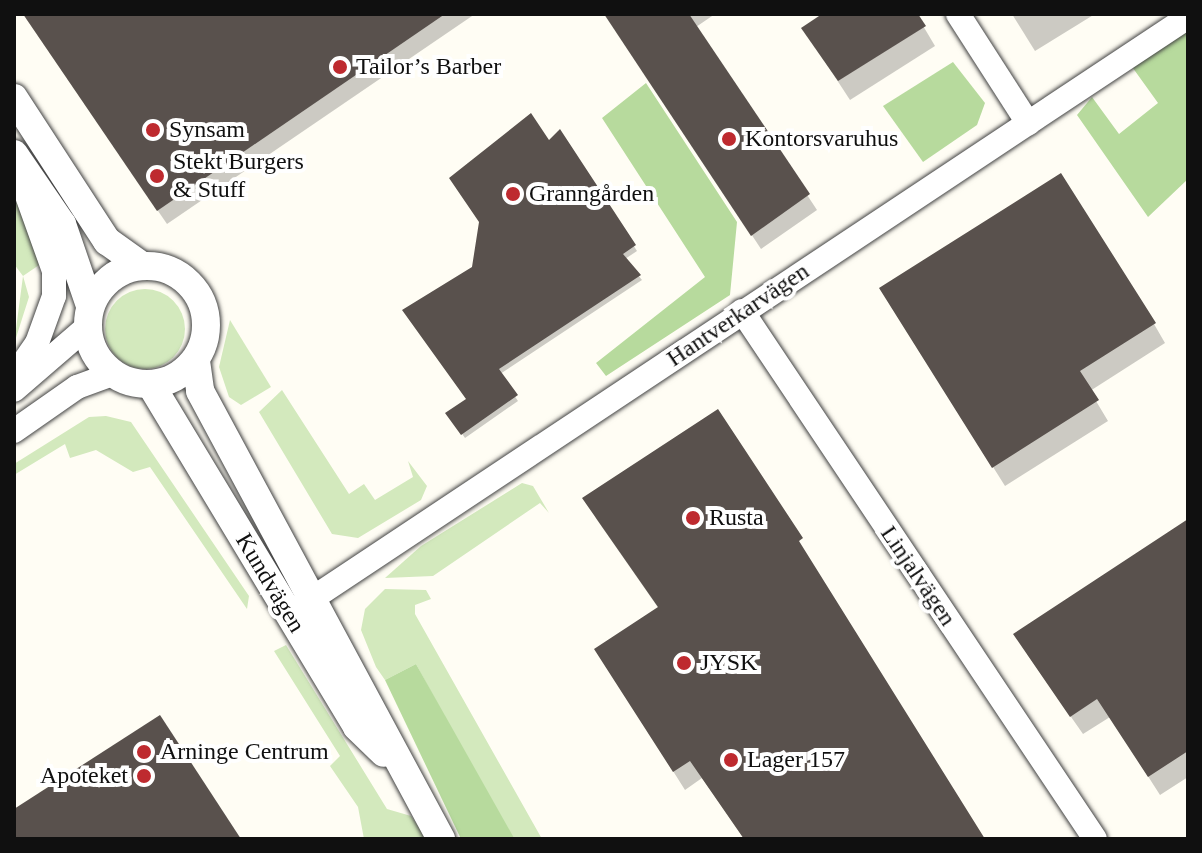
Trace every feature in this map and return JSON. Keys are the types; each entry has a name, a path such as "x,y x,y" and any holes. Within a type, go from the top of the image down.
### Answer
{"street":[{"path":"958,14 1028,123"},
{"name":"Hantverkarvägen","path":"289,614 1188,17"},
{"path":"14,98 107,241 142,266 181,276 202,301 206,332 196,361 151,385 112,374 77,387 14,431"},
{"path":"14,157 62,224 89,317 91,347 112,374"},
{"path":"14,157 54,271 37,343 14,376"},
{"path":"14,390 89,317 110,277 142,266"},
{"name":"Linjalvägen","path":"742,311 1095,839"},
{"name":"Kundvägen","path":"196,361 200,391 441,839"},
{"name":"Kundvägen","path":"151,385 357,727 402,770"}],"green space":[{"path":"1188,24 1188,179 1148,217 1077,115 1092,97 1119,134 1158,103 1130,64"},
{"path":"953,62 985,103 977,125 923,162 883,106"},
{"path":"646,83 737,222 730,295 606,376 596,363 705,277 602,118"},
{"path":"16,202 38,239 42,263 23,276 14,264"},
{"path":"23,276 29,297 14,344"},
{"path":"137,289 153,289 174,300 185,321 185,337 174,358 153,369 137,369 123,363 111,351 105,337 105,321 111,307 123,295"},
{"path":"230,320 271,387 241,405 229,397 219,367"},
{"path":"282,390 349,494 364,484 375,500 413,477 408,461 427,486 421,500 358,538 332,534 259,412"},
{"path":"106,416 131,422 249,596 247,609 150,467 133,472 96,450 70,458 65,444 14,475 14,464 89,417"},
{"path":"522,483 533,486 549,513 540,503 433,576 385,578 421,546"},
{"path":"385,589 426,590 431,599 415,605 415,614 542,839 511,839 416,664 385,680 376,667 361,630 365,609"},
{"path":"286,645 387,809 411,816 427,839 364,839 358,807 330,766 340,756 274,651"},
{"path":"416,664 514,838 461,839 385,680"}],"building":[{"path":"23,14 445,14 157,211"},
{"name":"Kontorsvaruhus","path":"604,14 689,14 810,194 751,236"},
{"path":"822,14 918,14 926,26 838,81 801,28"},
{"path":"531,113 549,140 560,129 636,245 623,254 641,275 499,369 518,395 461,435 445,413 466,399 402,310 472,267 479,222 449,178"},
{"path":"1061,173 1156,323 1080,371 1099,400 992,468 879,288"},
{"path":"718,409 803,538 799,541 985,839 744,839 690,761 673,772 594,649 658,607 582,498"},
{"path":"1188,519 1188,751 1148,777 1097,699 1070,717 1013,634"},
{"name":"Arninge Centrum","path":"160,715 241,839 14,839 14,809"}],"place":[{"name":"Tailor’s Barber","path":"340,67"},
{"name":"Synsam","path":"153,130"},
{"name":"Kontorsvaruhus","path":"729,139"},
{"name":"Stekt Burgers & Stuff","path":"157,176"},
{"name":"Granngården","path":"513,194"},
{"name":"Rusta","path":"693,518"},
{"name":"JYSK","path":"684,663"},
{"name":"Arninge Centrum","path":"144,752"},
{"name":"Lager 157","path":"731,760"},
{"name":"Apoteket","path":"144,776"}]}
